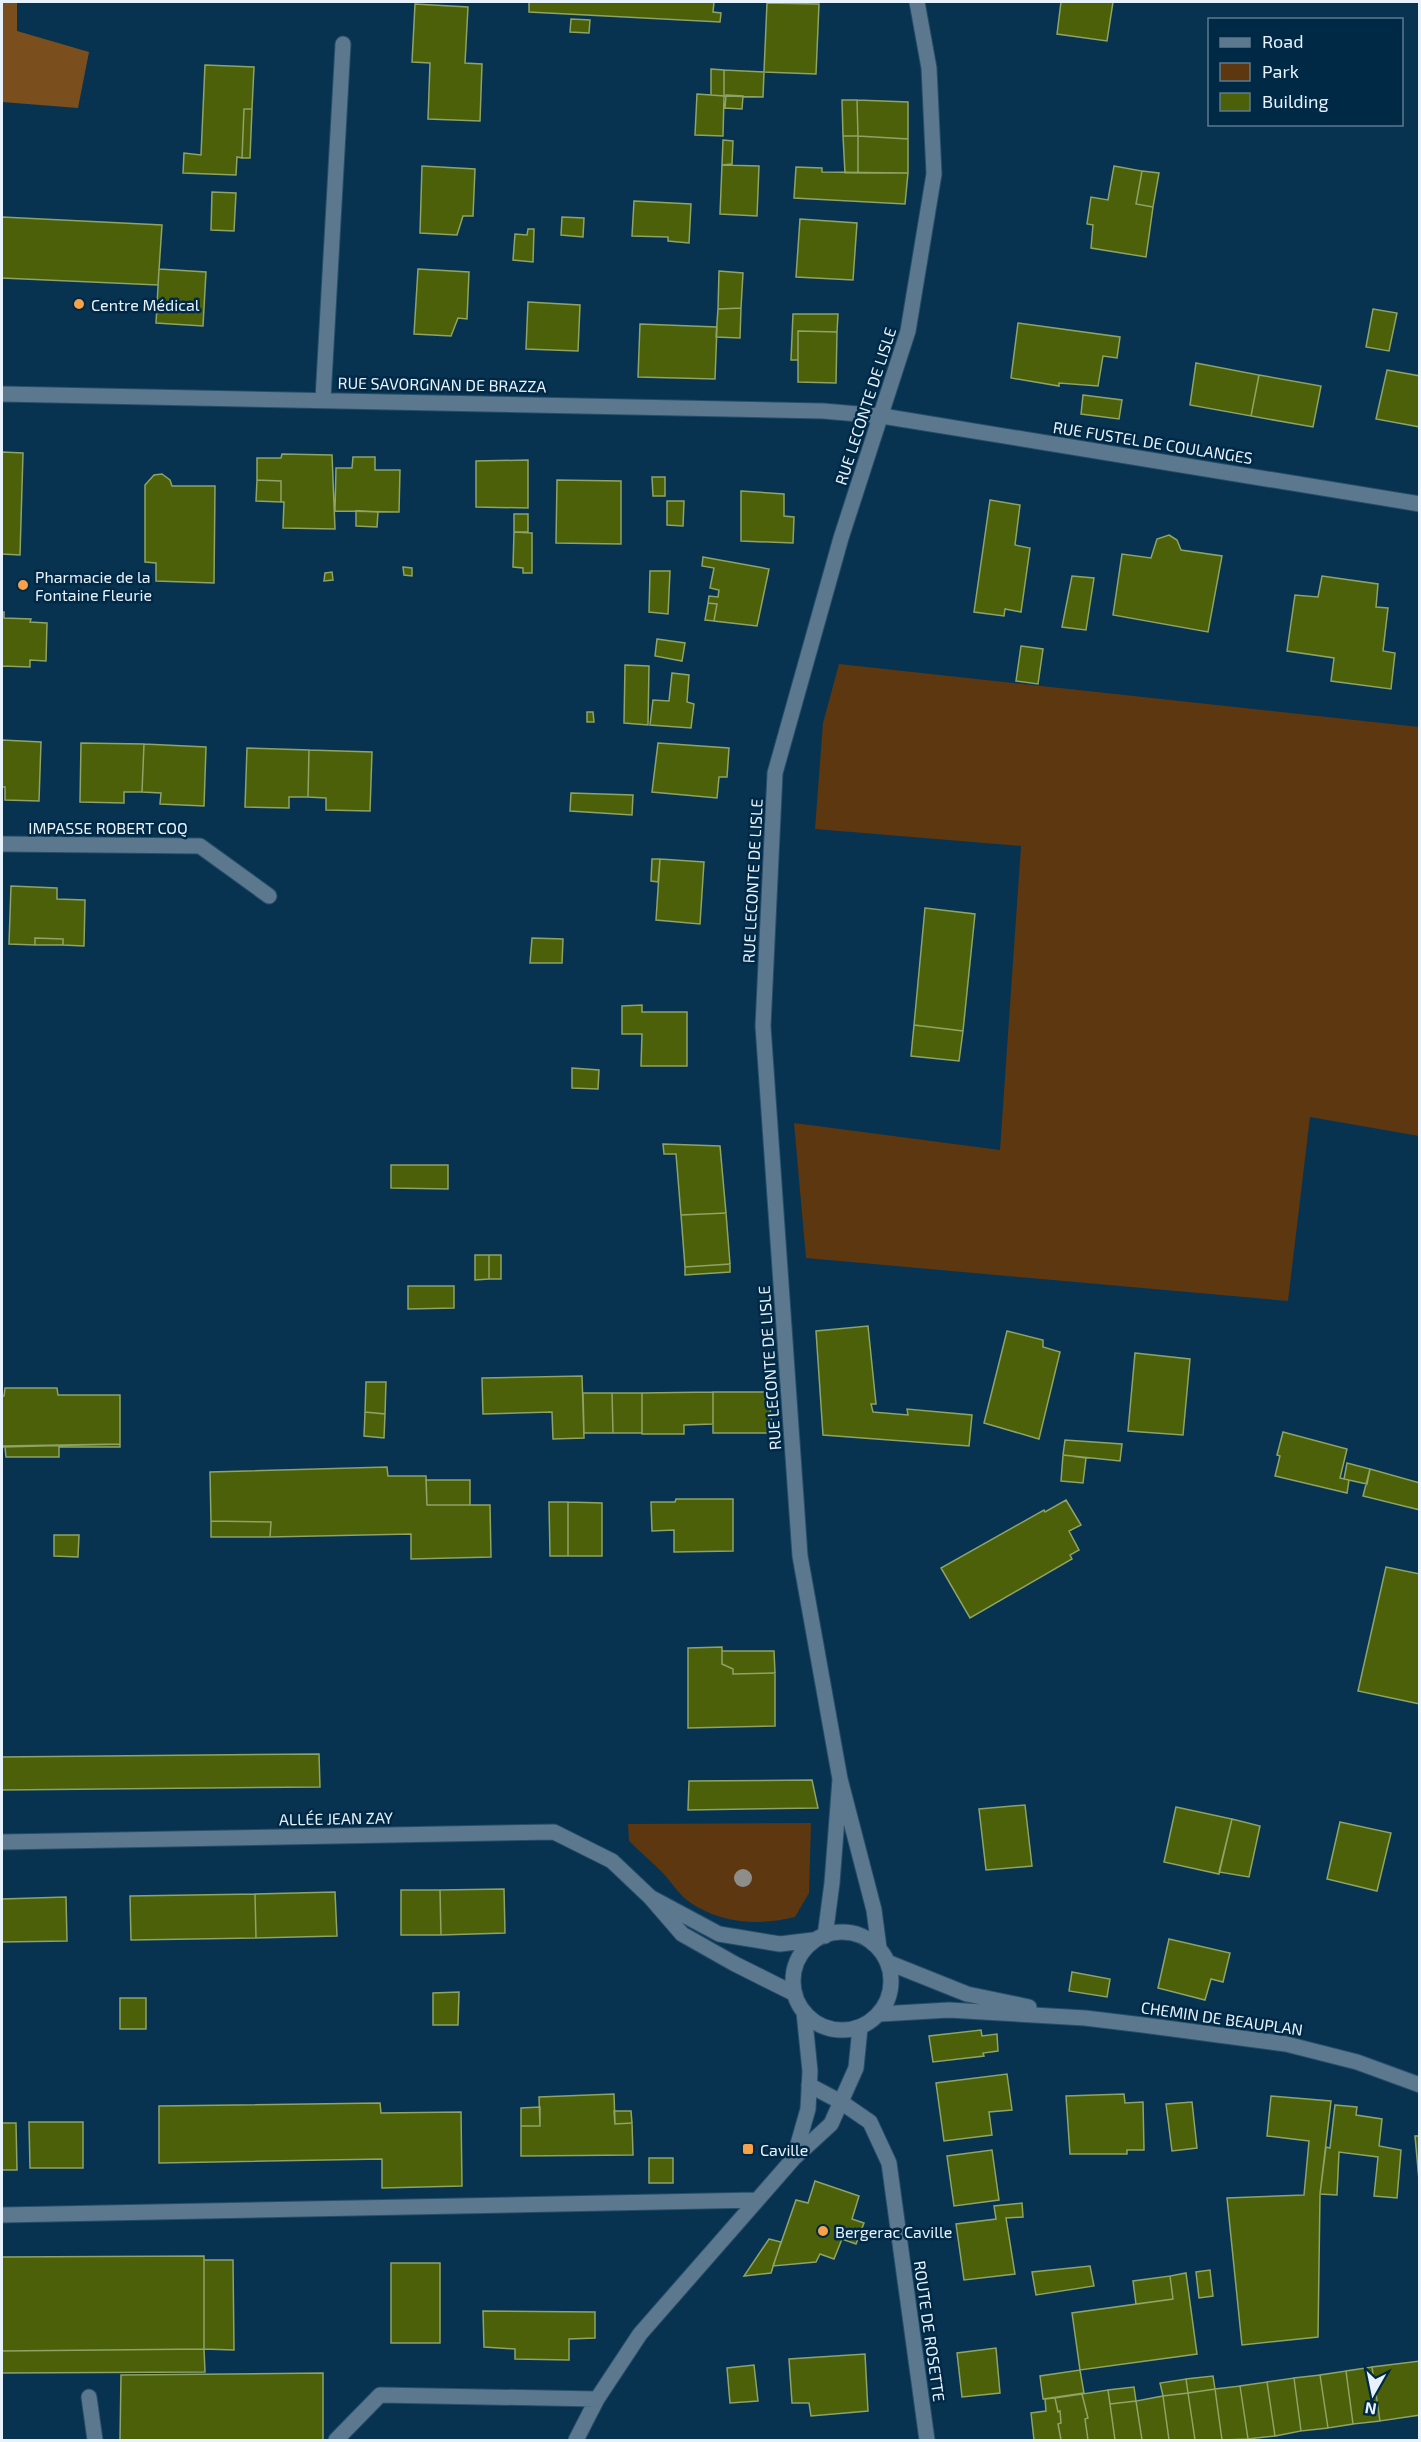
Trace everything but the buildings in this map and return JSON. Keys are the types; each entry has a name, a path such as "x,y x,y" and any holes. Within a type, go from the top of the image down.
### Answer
{"street":[{"name":"RUE LECONTE DE LISLE","path":"879,1948 874,1910 840,1779 800,1556 763,1026 775,773 841,538 908,331 934,174 929,68 917,2"},
{"path":"323,399 343,44"},
{"name":"RUE SAVORGNAN DE BRAZZA","path":"2,394 823,411 882,416"},
{"name":"RUE FUSTEL DE COULANGES","path":"882,416 1419,504"},
{"name":"IMPASSE ROBERT COQ","path":"2,844 200,846 269,896"},
{"name":"RUE LECONTE DE LISLE","path":"819,1938 832,1883 840,1779"},
{"name":"ALLÉE JEAN ZAY","path":"2,1842 554,1832 612,1861 650,1897 682,1934 745,1970 795,1994"},
{"name":"ALLÉE JEAN ZAY","path":"650,1897 719,1934 780,1944 819,1938"},
{"path":"835,1932 860,1935 879,1948 891,1969 891,1993 880,2014 860,2028 836,2031 814,2023 798,2005 792,1982 798,1959 819,1938 835,1932"},
{"name":"CHEMIN DE BEAUPLAN","path":"887,1962 967,1994 1085,2018"},
{"name":"CHEMIN DE BEAUPLAN","path":"880,2014 949,2010 1085,2018 1286,2044 1357,2062 1419,2085"},
{"path":"794,2158 808,2109 810,2071 804,2012"},
{"path":"576,2440 597,2399 640,2334 794,2158 831,2124 856,2068 860,2028"},
{"name":"ROUTE DE ROSETTE","path":"809,2085 841,2102 870,2122 889,2163 927,2440"},
{"path":"2,2214 758,2200"},
{"path":"336,2440 380,2395 597,2399"},
{"path":"89,2397 95,2440"}],"green space":[{"path":"839,664 1419,727 1419,1136 1310,1117 1288,1301 806,1258 794,1123 1000,1150 1021,846 815,829 823,723"},
{"path":"811,1823 809,1893 795,1917 768,1922 726,1919 700,1909 688,1901 663,1873 629,1841 628,1824"}],"shaded area":[{"path":"2,2 17,2 17,31 89,52 78,108 2,102"}],"place":[{"name":"Centre Médical","path":"79,304"},
{"name":"Pharmacie de la Fontaine Fleurie","path":"23,585"},
{"name":"Caville","path":"748,2149"},
{"name":"Bergerac Caville","path":"823,2231"}]}
